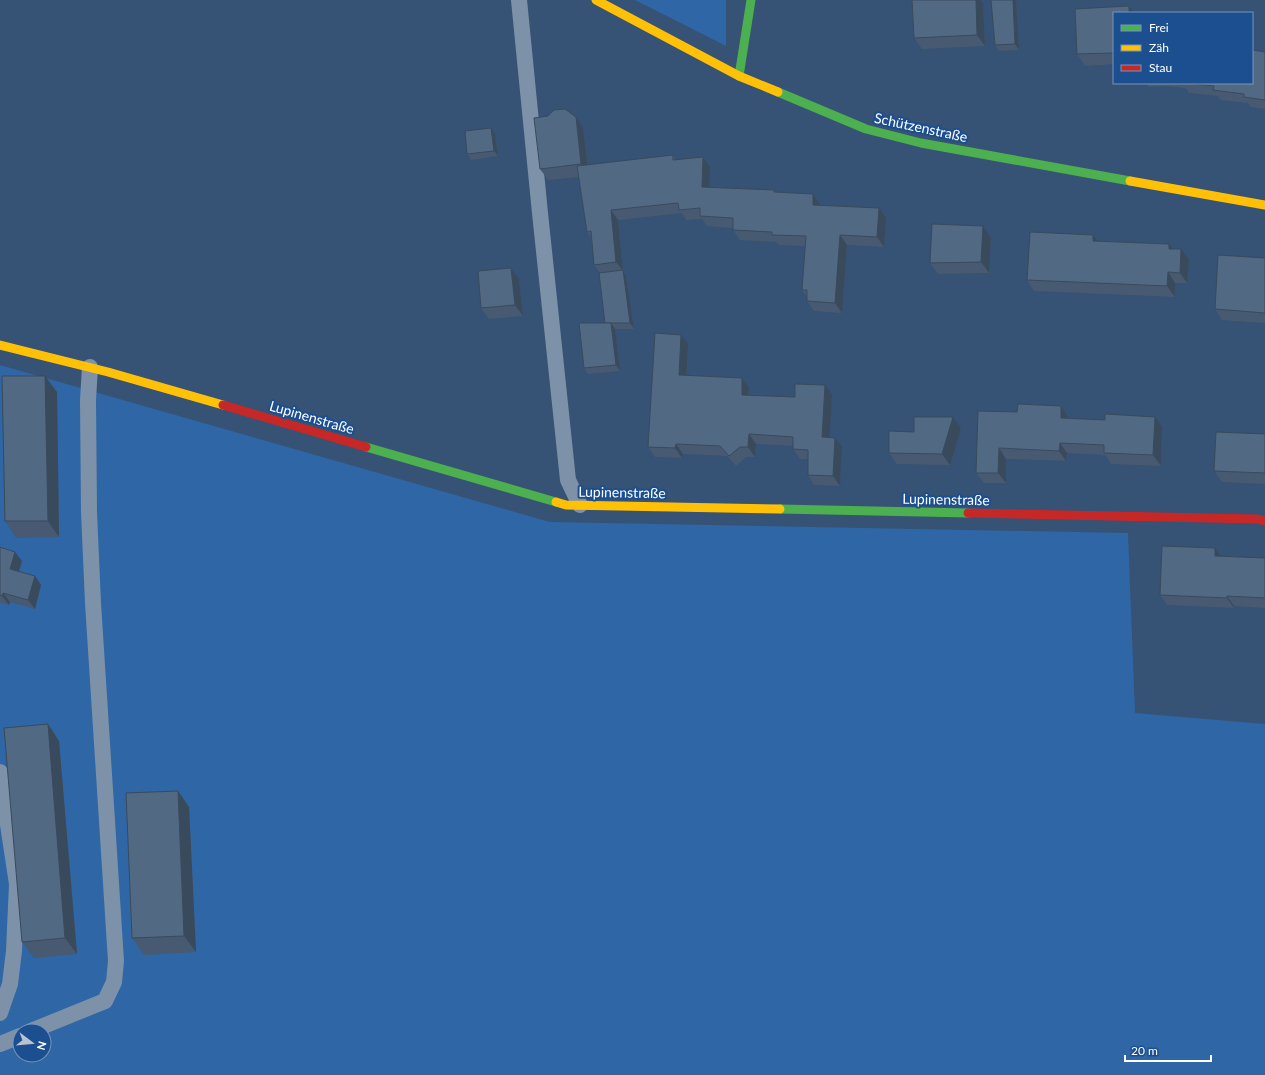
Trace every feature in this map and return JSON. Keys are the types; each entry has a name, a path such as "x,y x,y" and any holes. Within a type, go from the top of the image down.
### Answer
{"street":[{"name":"Schützenstraße","path":"596,0 739,76 866,129 921,143 1265,205"},
{"path":"739,76 751,0"},
{"name":"Lupinenstraße","path":"0,345 90,367 566,505 1249,519 1265,521"}],"lane":[{"path":"520,0 539,205 568,480 580,505"},
{"path":"51,1023 105,1001 114,982 116,961 94,611 88,400 90,367"},
{"path":"0,772 16,884 14,951 10,984 0,1013"},
{"path":"0,1044 12,1039"}],"shaded area":[{"path":"635,0 726,0 726,46"},
{"path":"0,365 550,522 1128,533 1135,713 1265,724 1265,1075 0,1075"}],"building":[{"path":"912,0 976,0 977,35 914,38"},
{"path":"991,0 1013,0 1015,44 995,45"},
{"path":"1129,6 1129,12 1113,12 1113,53 1077,54 1075,9"},
{"path":"1253,50 1265,52 1265,100 1244,97 1244,94 1213,90 1214,86 1195,84 1253,84"},
{"path":"565,109 576,117 581,164 540,169 534,118 548,116 554,110"},
{"path":"491,128 494,151 467,154 465,131"},
{"path":"673,155 673,160 703,157 702,187 774,190 774,192 813,194 813,205 879,208 877,237 840,235 835,303 807,301 807,290 802,290 806,236 772,235 772,232 733,230 733,218 700,216 700,208 679,210 678,203 611,210 616,262 594,265 591,231 587,232 577,166"},
{"path":"932,224 983,226 981,262 930,263"},
{"path":"1030,232 1093,235 1093,241 1169,244 1169,249 1181,249 1180,273 1168,272 1167,286 1027,280"},
{"path":"1218,255 1265,258 1265,313 1215,309"},
{"path":"511,268 515,305 481,308 478,271"},
{"path":"623,270 630,323 605,323 599,273"},
{"path":"579,323 611,323 616,365 584,368"},
{"path":"655,333 681,335 679,375 742,378 742,395 795,397 795,384 825,385 822,437 835,438 833,476 808,475 808,450 793,449 793,437 749,434 748,447 740,447 729,456 720,446 676,444 675,448 648,447"},
{"path":"2,376 45,376 48,521 5,521"},
{"path":"1018,404 1061,406 1061,418 1105,420 1105,414 1155,417 1153,455 1104,453 1104,445 1060,443 1059,451 999,448 998,473 976,473 978,411 1017,412"},
{"path":"914,417 953,417 942,454 889,453 889,431 914,432"},
{"path":"1216,432 1265,434 1265,473 1214,471"},
{"path":"1162,546 1215,548 1215,556 1265,558 1265,598 1160,595"},
{"path":"0,547 15,552 10,569 35,576 28,600 3,593 2,596 0,595"},
{"path":"48,724 65,938 22,942 4,728"},
{"path":"178,791 184,936 132,938 126,793"}],"traffic: fast":[{"path":"739,76 751,0"},
{"path":"778,92 866,129 921,143 1130,181"},
{"path":"366,447 556,502"},
{"path":"780,509 968,513"}],"traffic: slow":[{"path":"596,0 739,76 778,92"},
{"path":"1130,181 1265,205"},
{"path":"0,345 108,372 223,405"},
{"path":"556,502 566,505 780,509"}],"traffic: jam":[{"path":"223,405 366,447"},
{"path":"968,513 1257,519 1265,521"}]}
